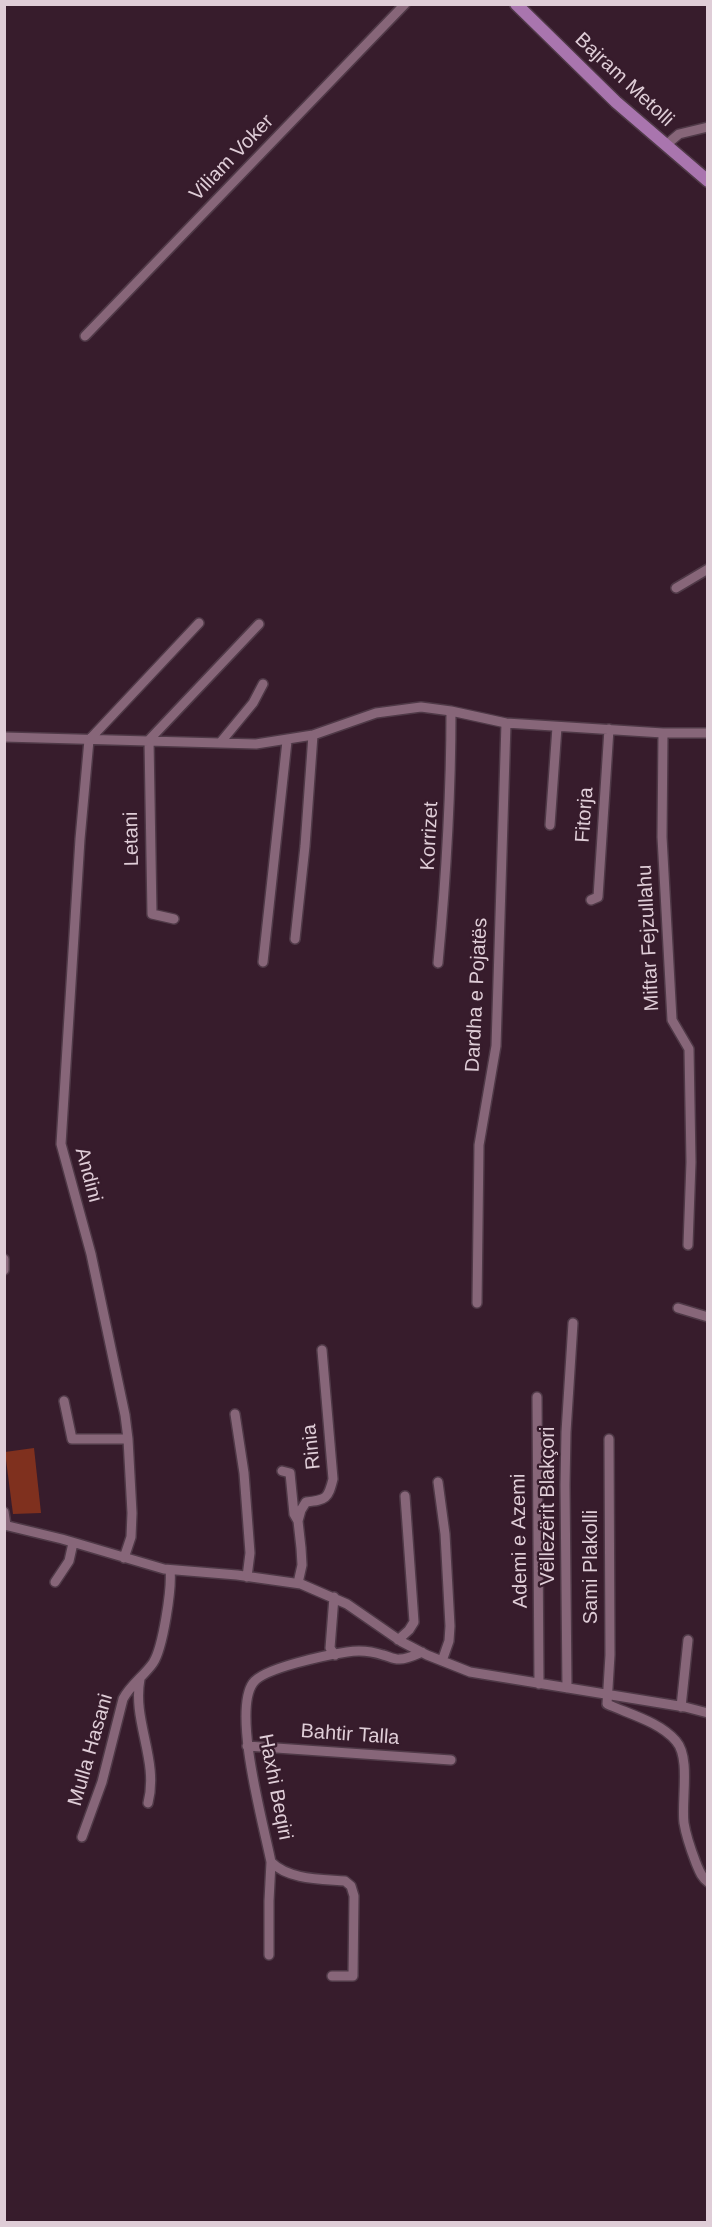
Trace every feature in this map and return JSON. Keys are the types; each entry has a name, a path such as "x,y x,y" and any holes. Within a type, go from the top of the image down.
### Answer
{"main road":[{"name":"Bajram Metolli","path":"516,4 616,102 708,181"}],"street":[{"name":"Viliam Voker","path":"85,336 405,4"},
{"path":"666,146 675,136 708,127"},
{"path":"676,588 708,569"},
{"path":"89,740 199,623"},
{"path":"149,740 259,624"},
{"path":"220,743 253,704 263,684"},
{"path":"4,737 256,744 313,735 376,713 421,707 506,723 663,733 708,733"},
{"name":"Korrizet","path":"438,963 450,814 451,711"},
{"name":"Dardha e Pojatës","path":"477,1303 479,1145 496,1046 506,723"},
{"name":"Fitorja","path":"550,825 557,727"},
{"name":"Fitorja","path":"591,900 598,897 609,729"},
{"name":"Miftar Fejzullahu","path":"663,733 662,837 672,1020 689,1049 691,1162 687,1245"},
{"path":"295,939 306,835 313,735"},
{"name":"Andini","path":"89,740 80,839 61,1144 105,1316 128,1439 132,1513 131,1537 124,1558"},
{"name":"Letani","path":"149,740 152,914 174,920"},
{"path":"263,962 286,741"},
{"path":"4,1259 4,1270"},
{"path":"678,1308 708,1317"},
{"name":"Vëllezërit Blakçori","path":"567,1688 565,1485 573,1323"},
{"name":"Rinia","path":"298,1583 302,1565 298,1521 301,1510 306,1503 323,1501 328,1495 333,1479 322,1350"},
{"name":"Ademi e Azemi","path":"537,1397 539,1684"},
{"path":"64,1401 72,1439 128,1439"},
{"path":"235,1414 244,1473 250,1553 248,1577"},
{"name":"Sami Plakolli","path":"608,1695 610,1655 609,1439"},
{"name":"Rinia","path":"282,1471 290,1473 294,1514 298,1521"},
{"path":"438,1482 445,1534 450,1626 449,1641 442,1661"},
{"path":"398,1640 414,1622 405,1496"},
{"path":"4,1512 5,1525 170,1570 298,1583 347,1604 398,1640 470,1672 708,1713"},
{"path":"55,1582 69,1561 73,1543"},
{"name":"Mulla Hasani","path":"82,1837 102,1782 123,1699 127,1691 140,1679 156,1658 170,1596 170,1570"},
{"path":"334,1597 330,1648 335,1654"},
{"path":"681,1707 688,1640"},
{"name":"Haxhi Beqiri","path":"332,1976 353,1976 354,1896 351,1886 345,1881 291,1874 279,1870 272,1862 247,1746 244,1711 252,1683 268,1673 294,1664 335,1654 361,1651 399,1660 422,1652"},
{"name":"Mulla Hasani","path":"140,1679 138,1704 152,1780 148,1803"},
{"path":"608,1695 607,1704 664,1731 678,1742 683,1759 684,1822 692,1854 702,1878 708,1882"},
{"name":"Bahtir Talla","path":"247,1746 451,1760"},
{"path":"270,1955 268,1901 272,1862"}],"shaded area":[{"path":"34,1448 41,1513 13,1514 5,1452"}]}
